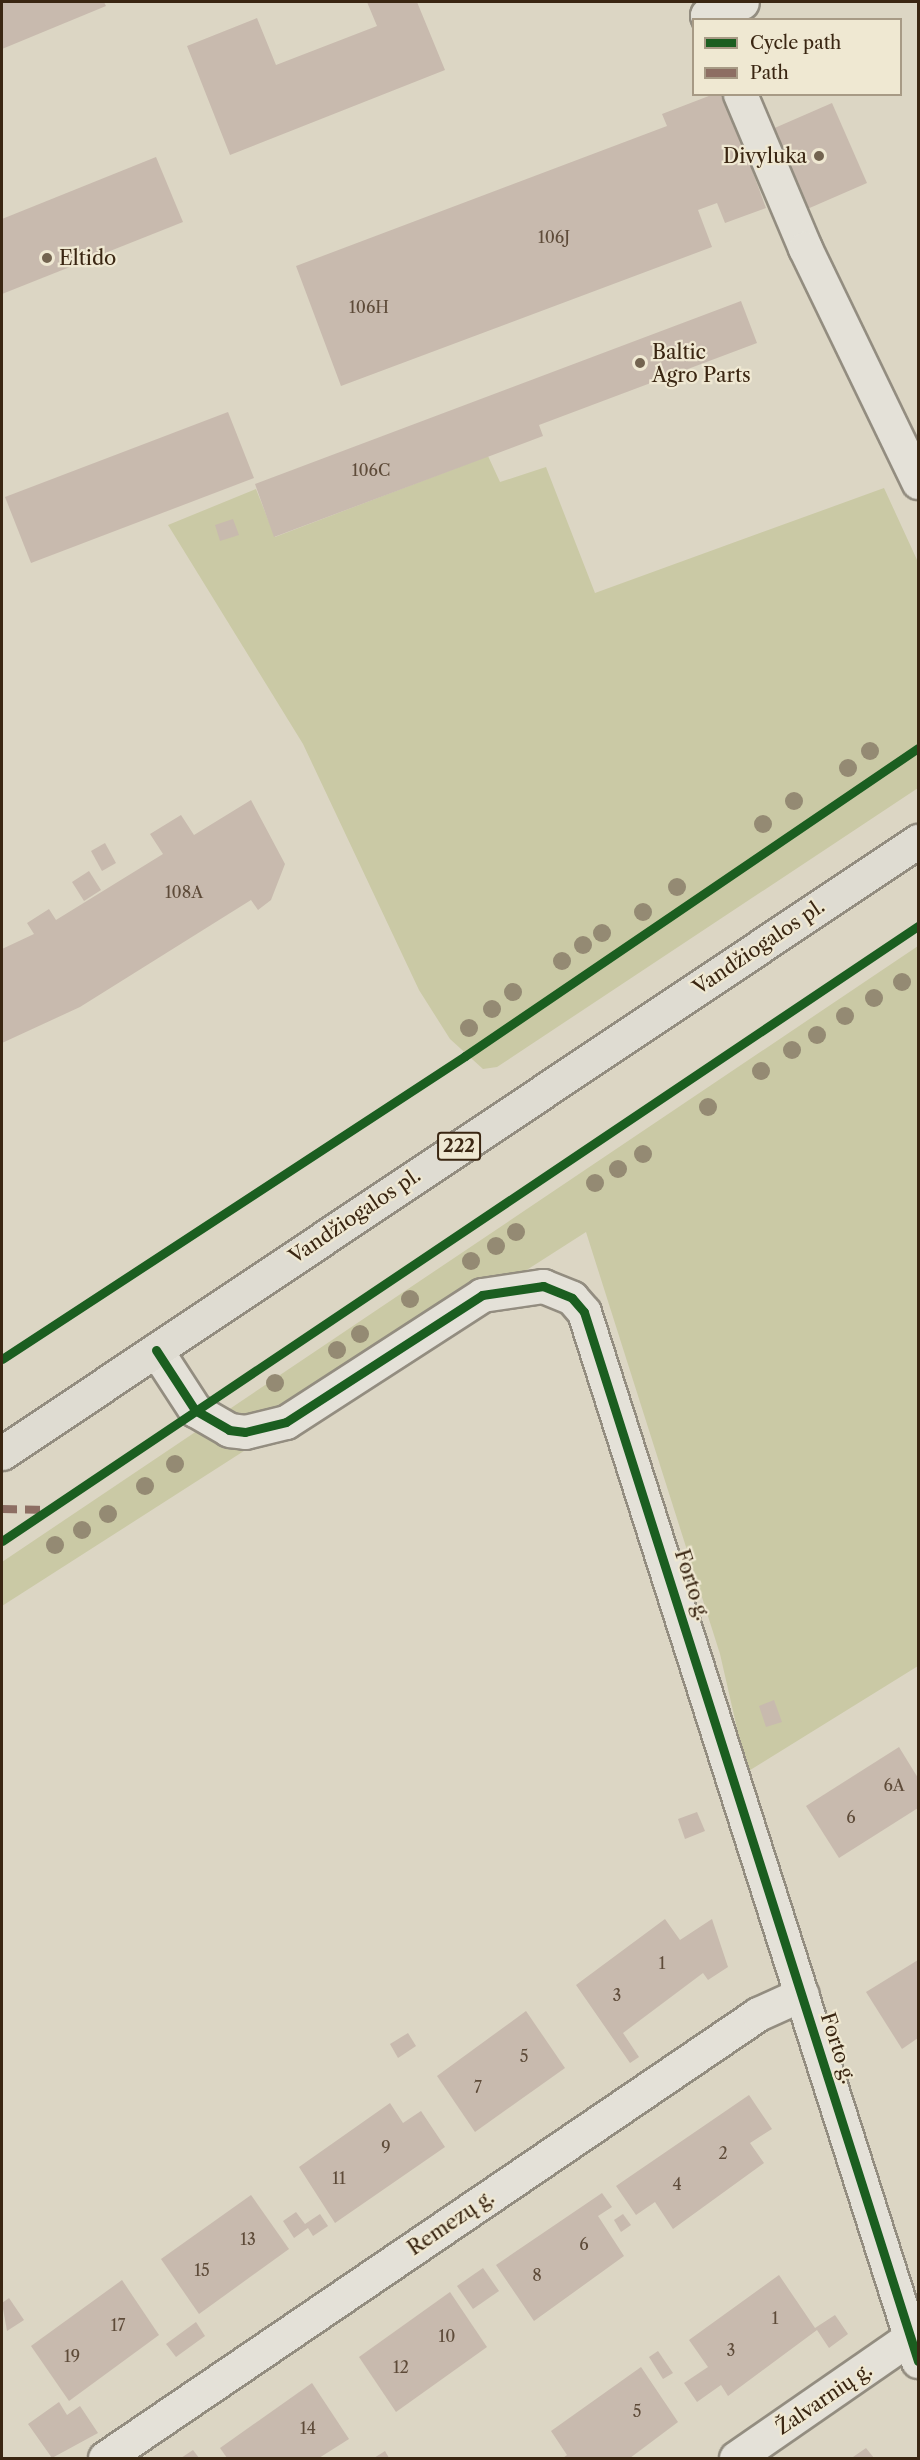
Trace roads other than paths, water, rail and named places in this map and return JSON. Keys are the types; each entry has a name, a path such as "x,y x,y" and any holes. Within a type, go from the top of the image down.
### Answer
{"main road":[{"name":"Vandžiogalos pl.","path":"2,1453 918,841"}],"street":[{"path":"708,18 707,15 742,2"},
{"path":"741,96 805,248 918,482"},
{"name":"Forto g.","path":"156,1350 195,1410 229,1430 260,1431 286,1422 482,1295 543,1286 572,1298 584,1312 597,1346 915,2349"},
{"name":"Remezų g.","path":"105,2458 758,2014 802,1994"},
{"name":"Žalvarnių g.","path":"736,2458 915,2349"}],"place":[{"name":"Divyluka","path":"819,156"},
{"name":"Eltido","path":"47,258"},
{"name":"Baltic Agro Parts","path":"640,363"}]}
